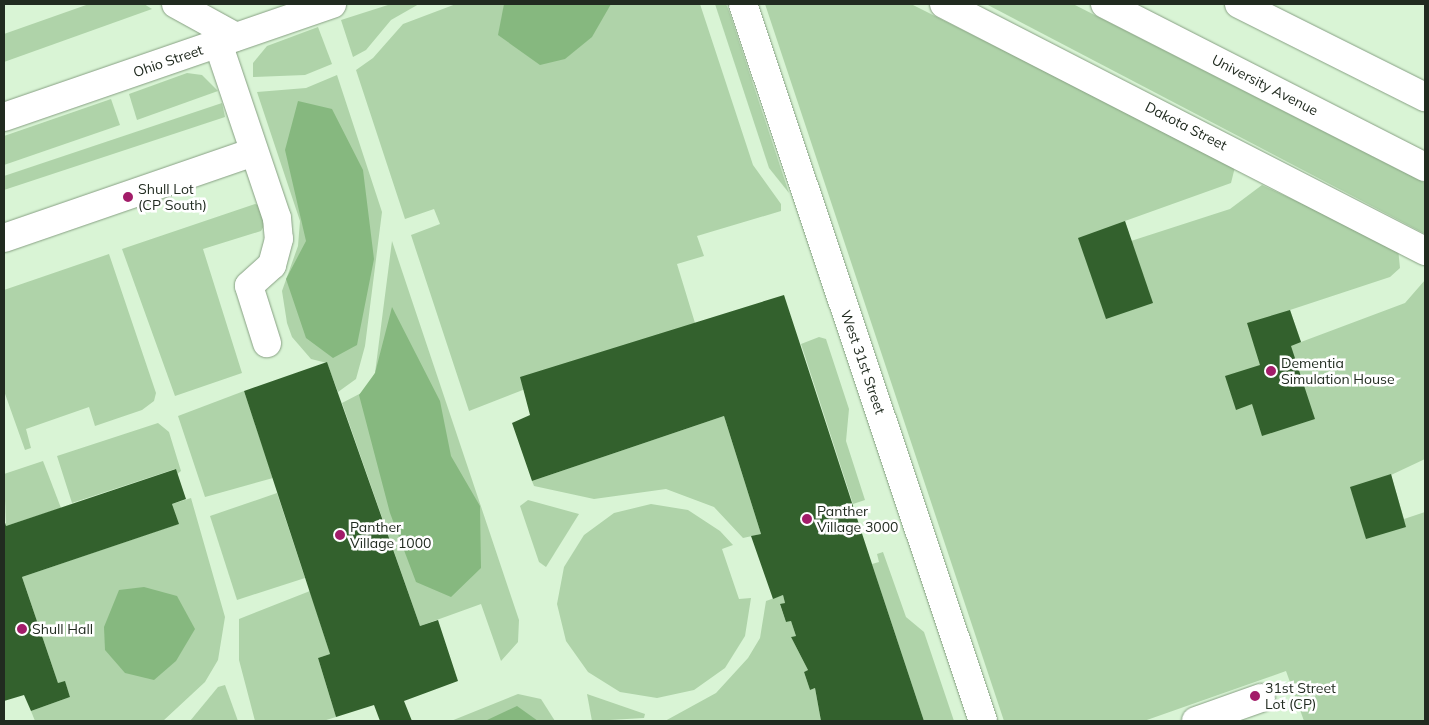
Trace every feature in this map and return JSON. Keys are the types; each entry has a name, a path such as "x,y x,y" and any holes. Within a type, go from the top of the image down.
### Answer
{"street":[{"path":"176,4 227,40 254,152 277,218 279,239 272,265 249,286 267,343"},
{"name":"Ohio Street","path":"4,117 332,4"},
{"name":"West 31st Street","path":"742,4 983,721"},
{"name":"Dakota Street","path":"944,4 1425,251"},
{"name":"University Avenue","path":"1105,4 1425,168"},
{"path":"1239,4 1425,97"},
{"path":"4,238 254,152"},
{"path":"1196,721 1261,698"}],"green space":[{"path":"89,4 144,4 152,9 4,62 4,34"},
{"path":"391,4 419,4 391,20 366,50 353,57 341,20"},
{"path":"456,4 700,4 753,165 781,204 781,211 697,236 704,256 677,264 695,323 469,411 411,235 440,224 434,209 405,219 356,70 373,58 403,24"},
{"path":"504,4 611,4 592,37 565,59 540,65 498,35"},
{"path":"715,4 726,4 729,11 789,193 769,168"},
{"path":"765,4 911,4 1235,167 1231,183 1125,221 1131,241 1230,209 1262,185 1398,248 1400,268 1390,277 1290,310 1301,342 1405,303 1425,280 1425,459 1391,475 1404,519 1425,512 1425,721 1304,721 1286,671 1144,721 1004,721"},
{"path":"986,4 1073,4 1425,183 1425,234"},
{"path":"318,27 332,64 305,75 253,77 253,63 267,46"},
{"path":"187,73 202,75 218,91 137,120 129,94"},
{"path":"337,75 382,212 365,346 356,379 338,392 327,363 311,359 292,337 287,323 282,291 298,246 300,221 257,92 306,88"},
{"path":"111,99 120,125 4,165 4,136"},
{"path":"298,101 332,109 363,170 374,259 357,345 333,358 306,338 286,279 306,241 285,150"},
{"path":"222,103 225,117 4,190 4,176"},
{"path":"255,204 262,206 267,221 261,231 203,249 242,373 175,396 122,249"},
{"path":"392,241 519,620 518,642 501,661 481,604 420,626 342,403 365,391 375,373"},
{"path":"109,254 156,393 154,401 142,410 95,426 89,407 26,429 31,448 25,450 4,391 4,290"},
{"path":"392,307 440,401 451,456 480,506 481,568 451,597 416,582 390,513 359,395 375,373"},
{"path":"819,337 826,339 849,409 846,441 865,500 853,504 801,344"},
{"path":"244,391 273,478 205,497 178,416"},
{"path":"724,416 761,534 743,538 714,507 666,489 594,499 534,486 532,481"},
{"path":"158,423 169,432 181,471 177,474 175,469 72,503 57,456"},
{"path":"43,461 61,508 6,526 4,474"},
{"path":"277,493 305,578 237,600 210,516"},
{"path":"191,498 225,617 218,660 205,682 163,721 35,721 31,711 70,697 65,682 58,683 22,577 178,524 172,504"},
{"path":"528,500 579,514 546,567 539,562 520,506"},
{"path":"651,504 688,510 720,531 733,545 722,549 739,599 751,598 745,636 725,668 694,690 657,698 620,692 588,672 566,641 557,604 564,567 584,535 614,513"},
{"path":"883,552 906,617 924,632 954,721 924,721 872,564 879,562 877,554"},
{"path":"144,587 177,596 195,629 176,661 154,680 125,673 105,650 104,627 119,590"},
{"path":"310,591 330,654 318,658 336,717 323,721 255,721 239,660 239,619"},
{"path":"783,595 785,603 780,605 786,622 791,621 796,636 791,637 808,670 804,672 810,690 815,688 821,721 665,721 716,693 748,658 760,638 766,601"},
{"path":"225,685 238,721 190,721 218,687"},
{"path":"518,694 541,699 555,721 451,721"},
{"path":"587,694 645,714 644,718 592,721"},
{"path":"517,706 538,721 485,721"}],"building":[{"path":"1125,221 1153,303 1106,319 1078,238"},
{"name":"Panther Village 3000","path":"784,295 924,721 821,721 815,688 810,690 804,672 808,670 791,637 796,636 791,621 786,622 780,604 785,603 783,595 773,599 751,536 761,534 724,416 532,481 512,423 530,415 520,377"},
{"name":"Dementia Simulation House","path":"1290,310 1301,342 1291,346 1315,419 1262,436 1252,404 1236,410 1225,376 1260,365 1247,323"},
{"name":"Panther Village 1000","path":"327,362 420,626 438,620 458,681 404,701 412,721 380,721 374,705 336,717 318,658 330,654 244,391"},
{"name":"Shull Hall","path":"176,469 186,499 172,504 179,524 22,577 58,683 65,681 70,697 31,711 24,695 4,701 4,519 6,526"},
{"path":"1391,474 1406,527 1366,539 1350,487"}],"place":[{"name":"Shull Lot (CP South)","path":"128,197"},
{"name":"Dementia Simulation House","path":"1271,371"},
{"name":"Panther Village 3000","path":"807,519"},
{"name":"Panther Village 1000","path":"340,535"},
{"name":"Shull Hall","path":"22,629"},
{"name":"31st Street Lot (CP)","path":"1255,696"}]}
